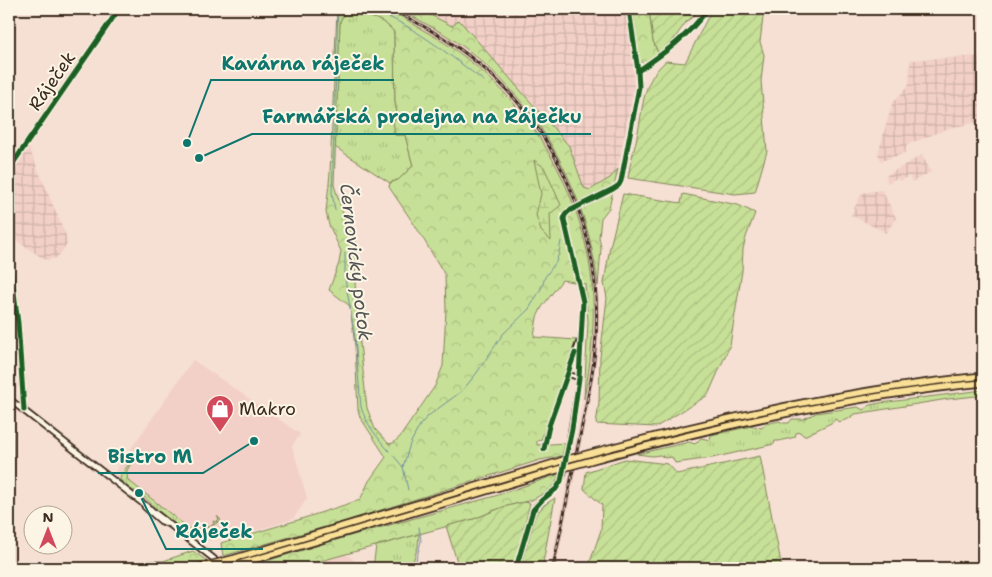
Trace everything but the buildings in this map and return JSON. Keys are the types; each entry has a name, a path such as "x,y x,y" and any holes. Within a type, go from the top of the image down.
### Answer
{"highway":[{"path":"199,568 561,461 727,418 894,387 983,376"},
{"path":"224,568 680,436 803,410 903,393 983,384"}],"main road":[{"path":"9,399 138,500 161,521 172,526 214,559"}],"street":[{"name":"Ráječek","path":"9,168 119,9"},
{"path":"567,455 579,378 582,294 564,226 564,217 573,208 613,189 620,183 638,87 638,71 629,9"},
{"path":"638,71 672,48 695,26 708,9"},
{"path":"9,254 18,323 22,409"},
{"path":"544,449 548,426 581,337"},
{"path":"568,374 579,378"},
{"path":"516,568 533,510 558,486 562,471"}],"shaded area":[{"path":"384,9 398,9 446,35 472,54 507,85 539,125 557,154 576,194 588,227 594,251 598,286 600,319 598,350 590,400 556,568 550,568 584,399 593,339 592,286 587,252 581,229 563,179 539,137 502,89 452,47"},
{"path":"419,9 626,9 633,62 634,87 618,169 610,178 590,190 584,188 569,146 459,20 452,26"},
{"path":"983,56 983,121 949,128 907,145 905,153 881,161 878,154 892,104 909,85 910,60"},
{"path":"29,148 66,236 67,244 61,253 56,258 48,260 11,237 9,177"},
{"path":"922,155 931,172 912,182 909,176 899,181 897,178 888,183 887,175"},
{"path":"882,190 896,218 886,233 851,215 862,193"},
{"path":"193,360 300,434 292,446 307,498 293,519 248,533 201,542 190,536 139,493 123,484 114,473"},
{"path":"346,554 364,568 295,568 313,563"}],"green space":[{"path":"377,8 392,12 453,49 481,70 507,95 529,122 565,184 578,217 587,251 593,307 592,344 584,399 588,322 585,284 562,280 537,317 534,337 576,340 541,440 537,441 537,445 565,443 562,456 540,460 346,521 223,556 221,543 360,500 369,481 386,457 360,417 358,410 355,346 350,306 329,290 339,263 341,251 329,225 326,212 330,173 337,9","holes":["345,13 365,15 378,20 394,32 395,102 398,119 393,120 395,135 405,135 413,166 398,180 390,183 389,187 445,275 446,310 443,366 435,386 400,437 389,444 375,429 367,408 356,307 357,245 345,220 334,185 340,21"]},
{"path":"398,9 419,9 452,26 459,20 569,146 584,188 590,190 610,178 618,169 609,208 601,218 598,286 592,251 583,217 571,184 556,153 537,123 516,95 464,47"},
{"path":"633,9 649,9 653,41 659,55 644,64 639,61"},
{"path":"649,9 702,9 686,22 667,49 659,55 653,41"},
{"path":"712,9 764,9 760,42 764,55 761,81 767,151 755,192 735,194 628,178 648,85 658,69 666,61 685,63"},
{"path":"345,13 365,15 378,20 394,32 395,102 399,120 394,120 395,135 405,135 413,166 398,180 390,183 335,147 340,21"},
{"path":"534,160 544,167 561,205 550,214 551,241 541,231 536,215 541,194"},
{"path":"623,194 681,203 683,194 738,205 755,213 743,249 742,271 730,345 708,395 656,427 596,424 599,403 600,357 607,298 604,283 610,247"},
{"path":"983,390 983,397 948,399 855,414 851,418 839,422 835,419 833,422 804,436 800,432 796,433 795,437 775,441 774,444 712,458 675,463 672,457 665,458 660,455 637,454 689,442 695,444 701,438 710,440 711,435 752,426 762,428 765,424 779,421 789,423 792,419 803,419 816,413 858,407 863,410 870,405 880,403"},
{"path":"760,456 782,568 588,568 601,530 602,505 584,489 586,472 625,459 668,464 677,474"},
{"path":"131,461 126,472 128,480 192,531 214,524 213,521 216,522 219,519 217,516 221,520 215,524 190,536 141,494 130,489 120,480 121,475"},
{"path":"559,474 555,484 532,500 503,507 474,519 295,568 243,568 346,537 495,496"},
{"path":"555,498 542,568 520,568 536,514 544,505"},
{"path":"524,502 530,503 514,568 459,568 446,526 474,519 503,507"},
{"path":"419,534 418,546 411,568 373,568 376,546"},
{"path":"193,551 207,561 177,568 121,568 149,561 163,561"}],"water":[{"path":"9,332 13,414 13,468 9,550"}],"waterway":[{"name":"Černovický potok","path":"335,210 332,193 338,9"},
{"path":"368,9 383,14 413,30 484,81"},
{"path":"403,467 410,444 420,425 428,416 462,391 503,334 529,309 542,287 545,277 556,262 561,241"},
{"name":"Černovický potok","path":"345,253 345,278 355,338 361,407 369,425 389,451"},
{"name":"Černovický potok","path":"393,455 403,467 408,490"},
{"name":"Černovický potok","path":"414,568 421,541 419,527"}],"railway":[{"path":"391,9 421,25 469,56 500,84 528,115 551,149 570,186 583,225 592,266 596,307 595,349 593,370 553,568"}],"cycle path":[{"path":"9,169 119,9"},
{"path":"516,568 533,510 556,489 561,481 572,429 579,378 583,302 564,219 569,211 613,189 621,181 639,87 629,9"},
{"path":"638,71 676,43 708,9"},
{"path":"9,254 18,323 24,410"},
{"path":"544,449 549,426 575,353"}],"place":[{"name":"Kavárna ráječek","path":"187,143"},
{"name":"Farmářská prodejna na Ráječku","path":"199,158"},
{"name":"Makro","path":"220,433"},
{"name":"Bistro M","path":"254,441"},
{"name":"Ráječek","path":"139,493"}]}
